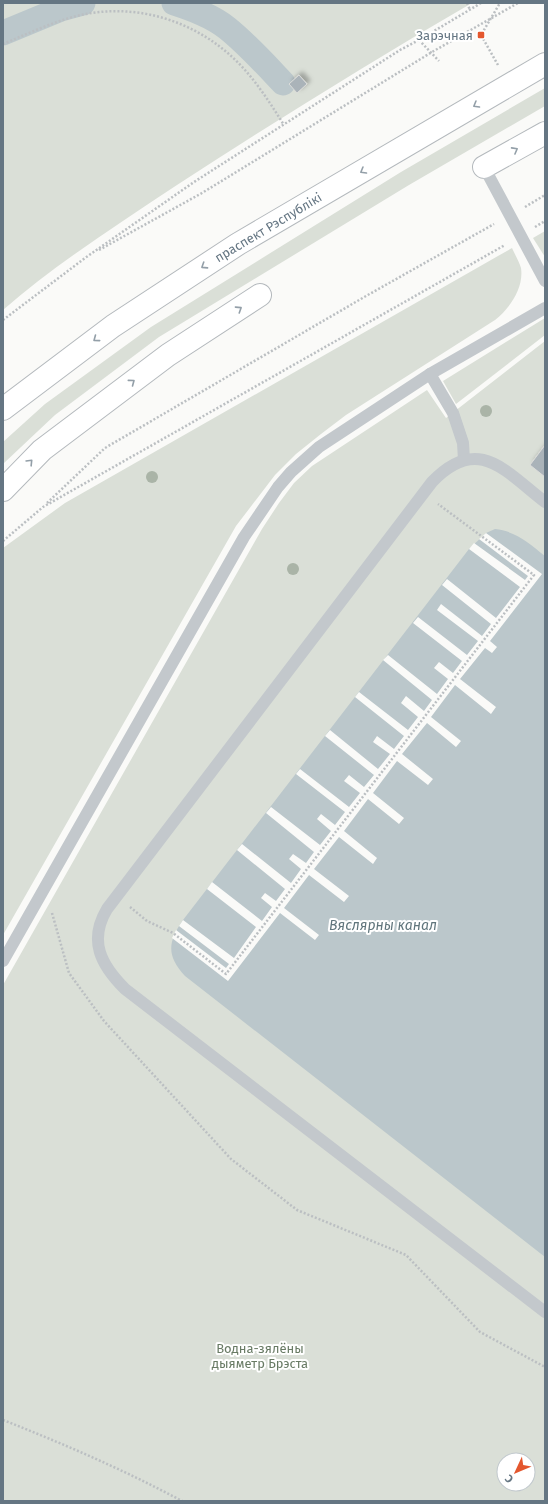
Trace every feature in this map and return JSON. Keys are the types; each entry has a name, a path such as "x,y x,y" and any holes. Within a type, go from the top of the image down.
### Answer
{"highway":[{"name":"праспект Рэспублікі","path":"3,409 113,326 238,244 545,64"},
{"path":"484,167 545,133"},
{"path":"3,490 42,450 168,355 260,295"}],"lane":[{"path":"484,167 545,281"},
{"path":"3,961 241,543 278,487 300,463 319,447 430,374 545,308"},
{"path":"430,374 453,413 463,444 464,460"},
{"path":"545,502 490,461 477,458 464,460 451,465 441,472 107,909 101,920 98,933 98,948 104,963 112,976 125,989 545,1312"}],"path":[{"path":"467,3 470,10"},
{"path":"3,320 85,258 194,182 400,50 481,3"},
{"path":"500,3 481,35 509,85"},
{"path":"85,258 202,193 432,52 518,3"},
{"path":"3,44 58,22 84,14 110,11 138,12 167,18 195,30 223,49 245,69 263,91 284,125"},
{"path":"419,40 439,61"},
{"path":"3,541 44,507 105,448 359,300 545,195"},
{"path":"44,507 545,221"},
{"path":"147,921 173,933 226,974 534,575 424,493"},
{"path":"45,887 69,973 104,1021 231,1160 297,1210 406,1255 480,1332 545,1367"},
{"path":"3,1420 133,1476 182,1501"}],"green space":[{"path":"3,3 472,3 323,92 177,185 66,260 3,310"},
{"path":"545,88 545,106 409,185 159,337 55,415 3,464 3,442 45,404 151,327 401,172"},
{"path":"545,231 545,257 533,238"},
{"path":"512,248 521,268 521,275 515,297 506,310 495,320 346,415 296,454 275,475 236,526 3,935 3,548 65,503"},
{"path":"545,318 545,335 456,404 443,381"},
{"name":"Водна-зялёны дыяметр Брэста","path":"545,341 545,1501 3,1501 3,985 262,529 279,503 294,483 312,466 427,390 446,418"}],"water":[{"name":"Вяслярны канал","path":"495,529 515,535 545,556 545,1257 185,976 172,955 171,948 174,935 183,920 469,549 486,533"}],"pier":[{"path":"486,533 542,574 490,641 497,647 492,653 485,648 460,679 496,707 491,714 455,685 431,717 461,741 456,747 427,723 402,754 433,779 428,785 397,761 373,793 404,818 399,824 368,799 344,831 377,858 373,864 339,837 314,869 349,896 344,902 309,875 284,908 319,935 315,940 280,913 228,981 172,938 176,930 226,968 229,964 179,926 183,920 234,958 256,927 207,889 212,882 262,921 272,907 261,898 265,893 276,901 285,889 237,850 242,844 291,883 301,869 289,859 293,854 306,863 314,852 266,813 271,807 320,845 331,831 317,819 321,814 335,825 345,812 296,774 300,769 349,807 360,793 344,781 349,775 364,787 374,775 325,736 330,730 378,769 390,754 373,742 377,736 394,749 404,736 355,697 359,692 408,730 418,717 401,703 406,696 424,711 432,700 383,660 388,655 437,694 448,679 434,668 439,662 453,673 462,661 413,623 418,617 467,655 478,641 437,610 441,604 482,636 491,624 442,585 447,579 496,618 520,587 469,549 474,543 525,580 528,576 479,539"}],"building":[{"path":"299,75 307,84 297,93 289,84"},
{"path":"545,445 545,477 530,465"}],"waterway":[{"path":"3,33 61,9 83,3"},
{"path":"174,3 208,16 227,28 249,47 283,83"}],"place":[{"name":"Зарэчная","path":"481,35"}]}
